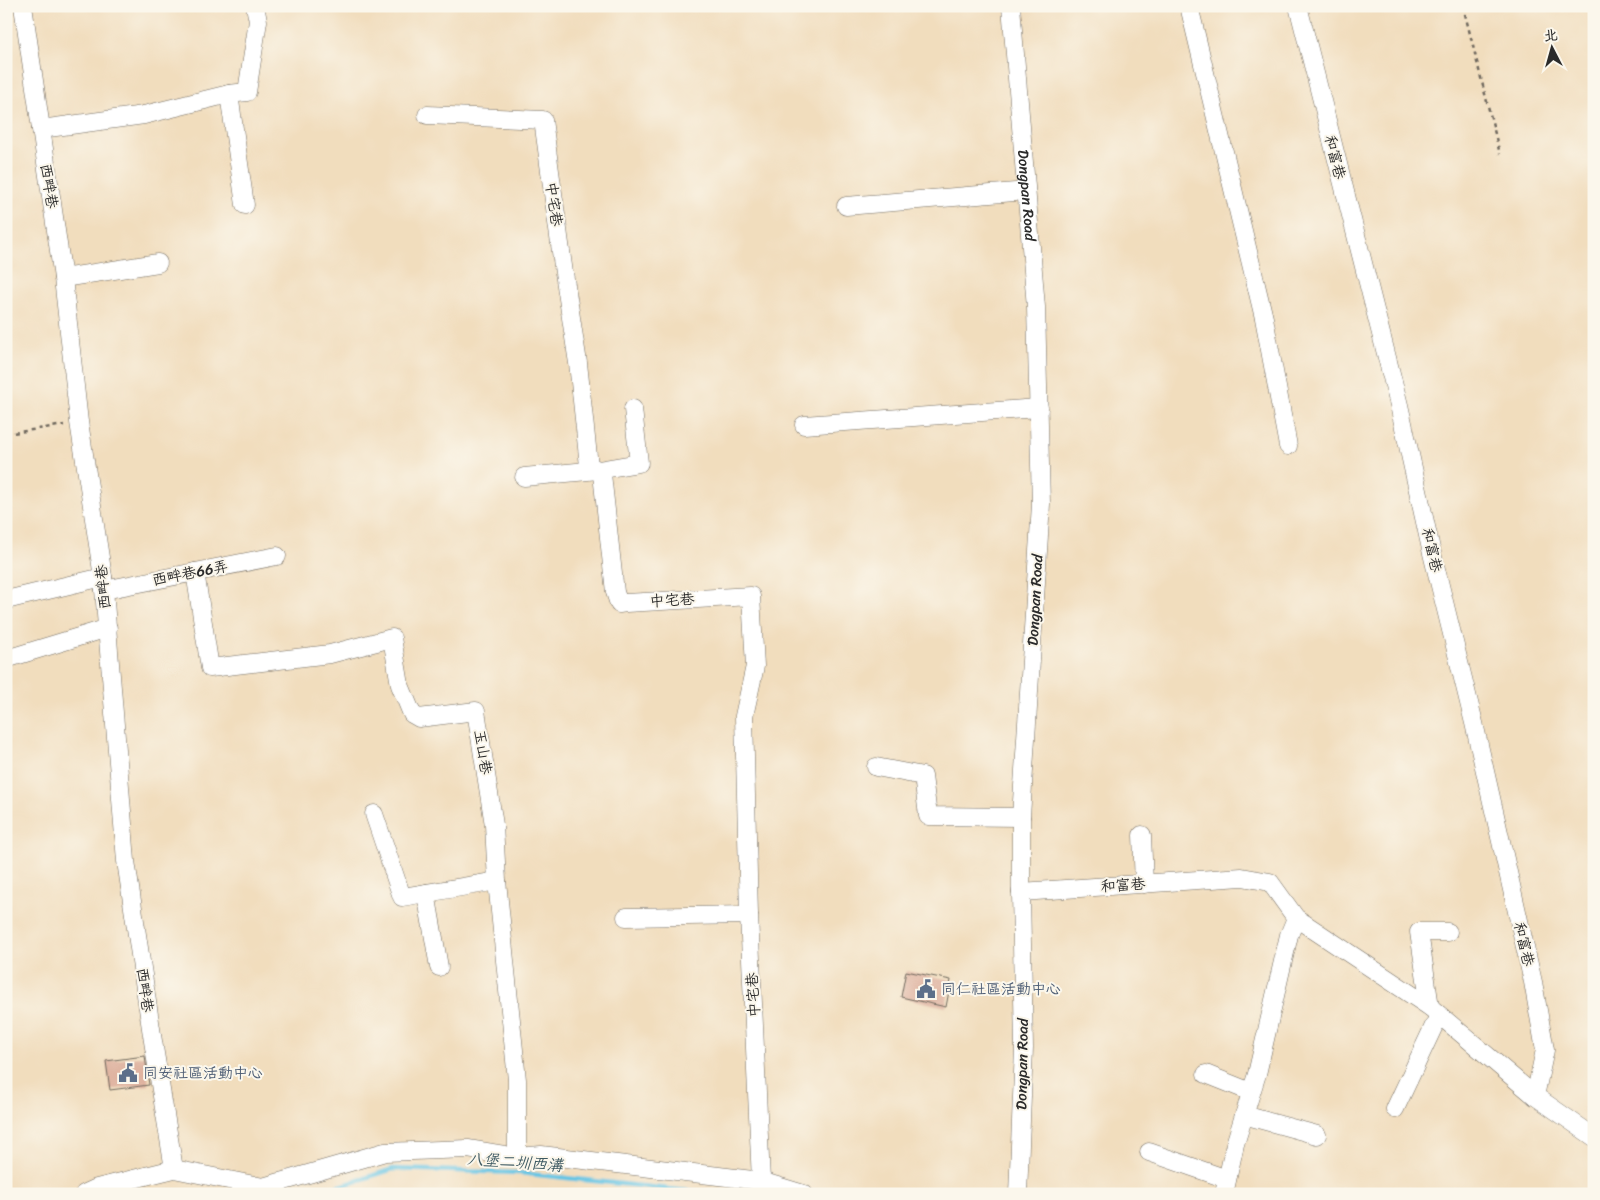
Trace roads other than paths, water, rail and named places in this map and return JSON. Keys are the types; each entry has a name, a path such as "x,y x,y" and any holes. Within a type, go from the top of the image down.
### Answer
{"street":[{"name":"西畔巷","path":"23,6 63,278 80,422 103,583 126,861 174,1169"},
{"path":"41,129 144,114 229,94 247,92 258,21 255,6"},
{"name":"Dongpan Road","path":"1011,6 1036,307 1041,504 1021,817 1024,1048 1018,1194"},
{"path":"1190,6 1264,318 1288,446"},
{"name":"和富巷","path":"1298,6 1399,405 1533,982 1545,1050 1535,1096"},
{"path":"229,94 245,205"},
{"name":"中宅巷","path":"427,115 543,120 562,266 578,363 589,466 602,474 615,592 618,604 751,596 755,666 744,716 749,915 761,1180"},
{"path":"846,206 1026,191"},
{"path":"63,278 158,263"},
{"path":"804,425 1039,408"},
{"path":"524,477 598,470 639,463 634,409"},
{"name":"西畔巷66弄","path":"6,600 103,583 195,572 277,556"},
{"name":"玉山巷","path":"195,572 210,668 330,654 392,638 400,685 412,714 419,718 476,711 494,825 496,881 518,1080 517,1157"},
{"path":"6,658 108,628"},
{"path":"876,768 923,776 928,816 1021,817"},
{"path":"374,814 402,897 496,881"},
{"path":"1142,835 1144,884"},
{"name":"和富巷","path":"1021,892 1242,878 1270,882 1296,918 1434,1011 1535,1096 1594,1137"},
{"path":"426,893 439,967"},
{"path":"626,917 749,915"},
{"path":"1149,1152 1226,1186 1235,1144 1257,1074 1289,935 1296,918"},
{"path":"1395,1109 1434,1011 1419,932 1448,932"},
{"path":"1206,1074 1251,1092"},
{"path":"1244,1115 1317,1135"},
{"path":"84,1194 97,1188 174,1169 258,1190 385,1152 468,1149 517,1157 541,1155 761,1180 804,1194"}],"waterway":[{"name":"八堡二圳西溝","path":"316,1194 393,1169 520,1173 715,1194"}],"place":[{"name":"同仁社區活動中心","path":"926,989"},
{"name":"同安社區活動中心","path":"128,1073"}]}
